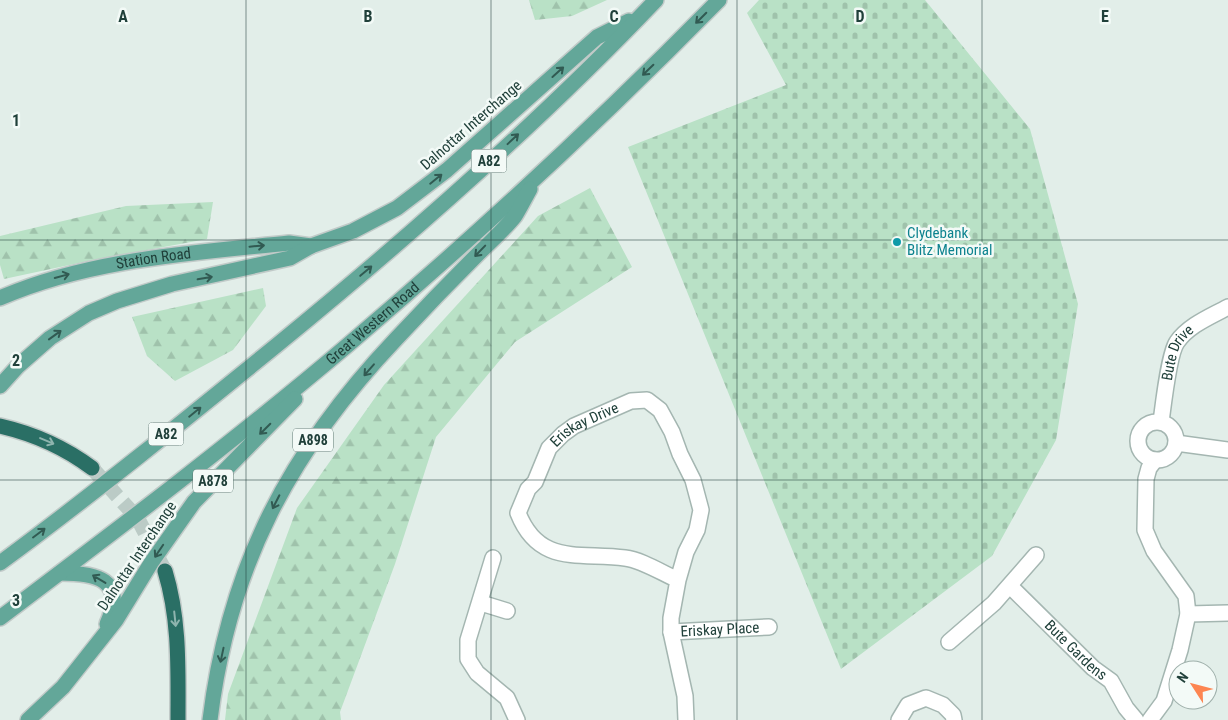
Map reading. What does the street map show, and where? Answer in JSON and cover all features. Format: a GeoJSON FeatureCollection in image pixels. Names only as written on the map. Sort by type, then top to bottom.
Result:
{"type":"FeatureCollection","features":[{"type":"Feature","properties":{"kind":"highway"},"geometry":{"type":"LineString","coordinates":[[0,426],[52,443],[92,468]]}},
{"type":"Feature","properties":{"kind":"highway"},"geometry":{"type":"LineString","coordinates":[[165,571],[173,602],[176,624],[178,720]]}},
{"type":"Feature","properties":{"kind":"main road","name":"A82"},"geometry":{"type":"LineString","coordinates":[[0,563],[197,410],[370,268],[538,116],[656,0]]}},
{"type":"Feature","properties":{"kind":"main road","name":"Great Western Road"},"geometry":{"type":"LineString","coordinates":[[0,618],[150,504],[348,344],[538,176],[719,0]]}},
{"type":"Feature","properties":{"kind":"main road","name":"Dalnottar Interchange"},"geometry":{"type":"LineString","coordinates":[[311,246],[353,232],[397,208],[447,170],[597,37],[644,13]]}},
{"type":"Feature","properties":{"kind":"main road","name":"A898"},"geometry":{"type":"LineString","coordinates":[[210,720],[223,648],[237,596],[261,531],[287,480],[346,396],[400,335],[514,216],[538,176]]}},
{"type":"Feature","properties":{"kind":"main road","name":"Station Road"},"geometry":{"type":"LineString","coordinates":[[0,298],[48,280],[117,263],[289,243],[311,246]]}},
{"type":"Feature","properties":{"kind":"main road"},"geometry":{"type":"LineString","coordinates":[[0,386],[18,366],[64,328],[117,300],[172,284],[290,258],[311,246]]}},
{"type":"Feature","properties":{"kind":"main road","name":"Dalnottar Interchange"},"geometry":{"type":"LineString","coordinates":[[102,636],[116,620],[151,563],[194,502],[348,344]]}},
{"type":"Feature","properties":{"kind":"main road","name":"A878"},"geometry":{"type":"LineString","coordinates":[[28,720],[63,687],[102,636],[112,612],[114,599],[112,589],[104,582],[86,573],[60,573]]}},
{"type":"Feature","properties":{"kind":"street","name":"Bute Drive"},"geometry":{"type":"LineString","coordinates":[[1161,422],[1164,393],[1176,343],[1192,327],[1228,307]]}},
{"type":"Feature","properties":{"kind":"street","name":"Eriskay Drive"},"geometry":{"type":"LineString","coordinates":[[678,580],[626,558],[585,557],[544,548],[526,531],[518,513],[528,489],[534,482],[550,448],[574,426],[630,401],[647,400],[660,410],[693,480],[701,510],[697,530],[686,552],[678,580],[671,618],[671,632],[685,696],[686,720]]}},
{"type":"Feature","properties":{"kind":"street"},"geometry":{"type":"LineString","coordinates":[[1161,422],[1171,428],[1176,443],[1175,449],[1167,457],[1155,460],[1144,455],[1138,444],[1138,438],[1140,432],[1149,424],[1161,422]]}},
{"type":"Feature","properties":{"kind":"street"},"geometry":{"type":"LineString","coordinates":[[1176,443],[1228,450]]}},
{"type":"Feature","properties":{"kind":"street"},"geometry":{"type":"LineString","coordinates":[[1150,720],[1164,700],[1180,650],[1188,614],[1186,596],[1154,551],[1145,530],[1146,479],[1149,468],[1155,460]]}},
{"type":"Feature","properties":{"kind":"street"},"geometry":{"type":"LineString","coordinates":[[949,642],[994,603],[1036,555]]}},
{"type":"Feature","properties":{"kind":"street"},"geometry":{"type":"LineString","coordinates":[[493,558],[481,603],[468,640],[468,659],[477,673],[507,698],[517,720]]}},
{"type":"Feature","properties":{"kind":"street","name":"Bute Gardens"},"geometry":{"type":"LineString","coordinates":[[1010,586],[1093,668],[1111,680],[1126,708],[1136,720]]}},
{"type":"Feature","properties":{"kind":"street"},"geometry":{"type":"LineString","coordinates":[[481,603],[506,611]]}},
{"type":"Feature","properties":{"kind":"street"},"geometry":{"type":"LineString","coordinates":[[1188,614],[1228,613]]}},
{"type":"Feature","properties":{"kind":"street","name":"Eriskay Place"},"geometry":{"type":"LineString","coordinates":[[671,632],[769,627]]}},
{"type":"Feature","properties":{"kind":"street"},"geometry":{"type":"LineString","coordinates":[[899,720],[908,704],[926,698],[943,705],[953,715],[954,720]]}},
{"type":"Feature","properties":{"kind":"green space"},"geometry":{"type":"Polygon","coordinates":[[[529,0],[607,0],[572,16],[535,20],[529,0]]]}},
{"type":"Feature","properties":{"kind":"green space"},"geometry":{"type":"Polygon","coordinates":[[[759,0],[925,0],[1030,129],[1078,304],[1056,440],[992,556],[841,669],[628,147],[786,85],[747,13],[759,0]]]}},
{"type":"Feature","properties":{"kind":"green space"},"geometry":{"type":"Polygon","coordinates":[[[590,188],[632,267],[515,342],[436,437],[395,564],[340,712],[341,720],[225,720],[228,694],[297,508],[384,385],[538,216],[590,188]]]}},
{"type":"Feature","properties":{"kind":"green space"},"geometry":{"type":"Polygon","coordinates":[[[213,202],[207,239],[4,279],[0,265],[0,236],[126,206],[213,202]]]}},
{"type":"Feature","properties":{"kind":"green space"},"geometry":{"type":"Polygon","coordinates":[[[263,288],[266,306],[233,350],[175,381],[147,356],[132,317],[263,288]]]}},
{"type":"Feature","properties":{"kind":"tunnel"},"geometry":{"type":"LineString","coordinates":[[92,468],[138,519],[165,571]]}},
{"type":"Feature","properties":{"kind":"place","name":"Clydebank Blitz Memorial"},"geometry":{"type":"Point","coordinates":[897,242]}}]}
